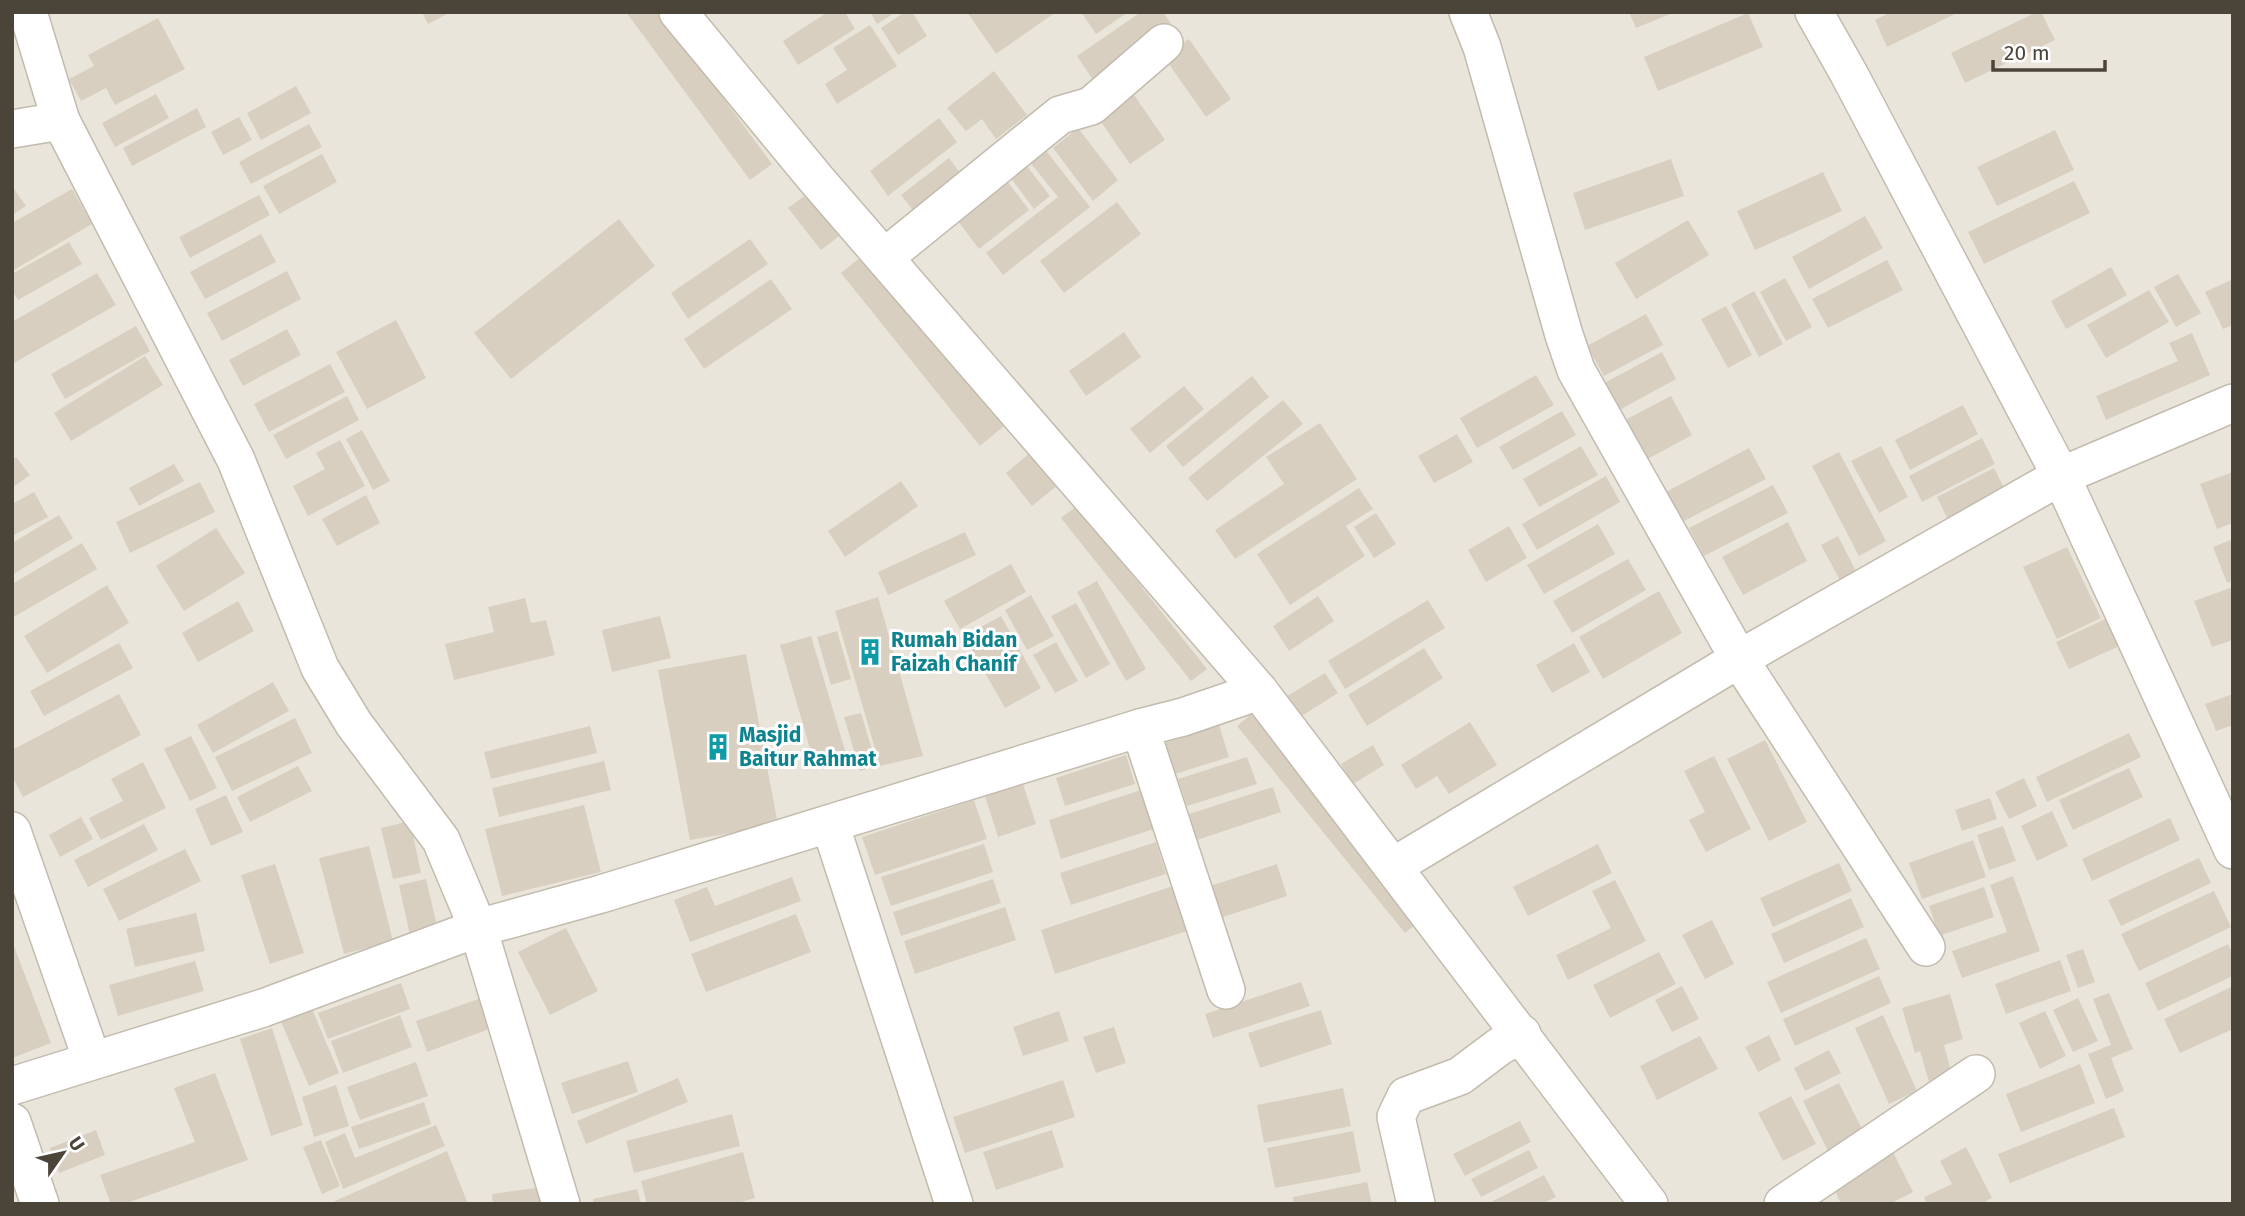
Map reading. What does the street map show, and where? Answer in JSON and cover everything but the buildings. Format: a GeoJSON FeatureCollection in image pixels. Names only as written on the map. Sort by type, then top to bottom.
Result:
{"type":"FeatureCollection","features":[{"type":"Feature","properties":{"kind":"street"},"geometry":{"type":"LineString","coordinates":[[28,12],[61,121],[236,460],[320,668],[354,724],[441,840],[478,928],[561,1204]]}},
{"type":"Feature","properties":{"kind":"street"},"geometry":{"type":"LineString","coordinates":[[678,12],[807,169],[885,257],[1247,695],[1394,866],[1511,1040],[1649,1204]]}},
{"type":"Feature","properties":{"kind":"street"},"geometry":{"type":"LineString","coordinates":[[1468,12],[1482,47],[1576,370],[1739,659],[1926,947]]}},
{"type":"Feature","properties":{"kind":"street"},"geometry":{"type":"LineString","coordinates":[[1814,12],[1856,86],[2061,476],[2233,850]]}},
{"type":"Feature","properties":{"kind":"street"},"geometry":{"type":"LineString","coordinates":[[885,257],[1060,115],[1091,106],[1164,43]]}},
{"type":"Feature","properties":{"kind":"street"},"geometry":{"type":"LineString","coordinates":[[12,130],[61,121]]}},
{"type":"Feature","properties":{"kind":"street"},"geometry":{"type":"LineString","coordinates":[[1394,866],[1739,659],[2061,476],[2233,403]]}},
{"type":"Feature","properties":{"kind":"street"},"geometry":{"type":"LineString","coordinates":[[12,1086],[263,1008],[478,928],[601,894],[1183,717],[1247,695]]}},
{"type":"Feature","properties":{"kind":"street"},"geometry":{"type":"LineString","coordinates":[[1140,728],[1226,990]]}},
{"type":"Feature","properties":{"kind":"street"},"geometry":{"type":"LineString","coordinates":[[830,824],[954,1204]]}},
{"type":"Feature","properties":{"kind":"street"},"geometry":{"type":"LineString","coordinates":[[12,831],[92,1060]]}},
{"type":"Feature","properties":{"kind":"street"},"geometry":{"type":"LineString","coordinates":[[1416,1204],[1396,1117],[1406,1096],[1460,1076],[1511,1040]]}},
{"type":"Feature","properties":{"kind":"street"},"geometry":{"type":"LineString","coordinates":[[1783,1204],[1976,1074]]}},
{"type":"Feature","properties":{"kind":"street"},"geometry":{"type":"LineString","coordinates":[[12,1122],[40,1204]]}},
{"type":"Feature","properties":{"kind":"shaded area"},"geometry":{"type":"Polygon","coordinates":[[[12,12],[2233,12],[2233,1204],[12,1204],[12,12]]]}},
{"type":"Feature","properties":{"kind":"place","name":"Rumah Bidan Faizah Chanif"},"geometry":{"type":"Point","coordinates":[870,652]}},
{"type":"Feature","properties":{"kind":"place","name":"Masjid Baitur Rahmat"},"geometry":{"type":"Point","coordinates":[718,747]}}]}
